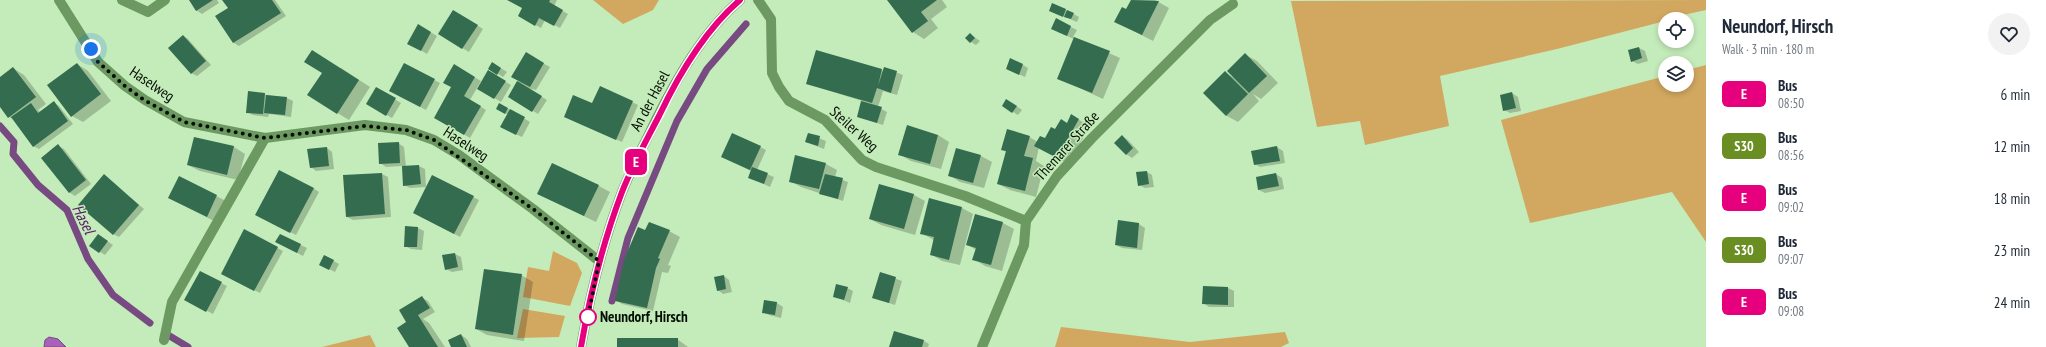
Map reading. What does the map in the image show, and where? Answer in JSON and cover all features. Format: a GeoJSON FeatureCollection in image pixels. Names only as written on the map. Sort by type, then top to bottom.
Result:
{"type":"FeatureCollection","features":[{"type":"Feature","properties":{"kind":"street","name":"Haselweg"},"geometry":{"type":"LineString","coordinates":[[59,0],[98,62],[125,86],[144,100],[184,122],[265,138],[365,126],[406,130],[434,140],[459,156],[533,209],[599,261]]}},
{"type":"Feature","properties":{"kind":"street"},"geometry":{"type":"LineString","coordinates":[[122,0],[148,12],[165,0]]}},
{"type":"Feature","properties":{"kind":"street","name":"An der Hasel"},"geometry":{"type":"LineString","coordinates":[[581,347],[599,261],[622,192],[677,80],[714,27],[740,0]]}},
{"type":"Feature","properties":{"kind":"street","name":"Steiler Weg"},"geometry":{"type":"LineString","coordinates":[[758,0],[771,19],[772,73],[789,101],[825,120],[862,160],[876,167],[965,196],[1026,221]]}},
{"type":"Feature","properties":{"kind":"street","name":"Themarer Straße"},"geometry":{"type":"LineString","coordinates":[[982,347],[1024,246],[1026,221],[1056,176],[1210,20],[1233,4]]}},
{"type":"Feature","properties":{"kind":"street"},"geometry":{"type":"LineString","coordinates":[[164,340],[172,302],[265,138]]}},
{"type":"Feature","properties":{"kind":"shaded area"},"geometry":{"type":"Polygon","coordinates":[[[593,0],[659,0],[653,10],[623,24],[593,0]]]}},
{"type":"Feature","properties":{"kind":"shaded area"},"geometry":{"type":"Polygon","coordinates":[[[1706,0],[1706,10],[1694,13],[1658,12],[1658,23],[1557,49],[1440,76],[1449,126],[1365,145],[1360,121],[1317,127],[1291,1],[1706,0]]]}},
{"type":"Feature","properties":{"kind":"shaded area"},"geometry":{"type":"Polygon","coordinates":[[[1706,65],[1706,242],[1672,192],[1530,223],[1501,120],[1658,78],[1658,92],[1694,92],[1694,68],[1706,65]]]}},
{"type":"Feature","properties":{"kind":"shaded area"},"geometry":{"type":"Polygon","coordinates":[[[553,251],[577,263],[582,273],[570,306],[523,297],[528,267],[549,271],[553,251]]]}},
{"type":"Feature","properties":{"kind":"shaded area"},"geometry":{"type":"Polygon","coordinates":[[[523,309],[565,316],[559,337],[517,338],[523,309]]]}},
{"type":"Feature","properties":{"kind":"shaded area"},"geometry":{"type":"Polygon","coordinates":[[[1061,327],[1190,342],[1285,332],[1289,343],[1281,347],[1055,347],[1061,327]]]}},
{"type":"Feature","properties":{"kind":"shaded area"},"geometry":{"type":"Polygon","coordinates":[[[370,335],[376,347],[322,347],[370,335]]]}},
{"type":"Feature","properties":{"kind":"shaded area"},"geometry":{"type":"Polygon","coordinates":[[[49,337],[58,339],[66,347],[44,347],[45,340],[49,337]]]}},
{"type":"Feature","properties":{"kind":"building"},"geometry":{"type":"Polygon","coordinates":[[[189,0],[213,0],[196,11],[189,0]]]}},
{"type":"Feature","properties":{"kind":"building"},"geometry":{"type":"Polygon","coordinates":[[[222,0],[272,0],[281,13],[233,43],[215,16],[228,8],[222,0]]]}},
{"type":"Feature","properties":{"kind":"building"},"geometry":{"type":"Polygon","coordinates":[[[507,0],[550,0],[549,2],[563,10],[554,26],[539,18],[535,26],[518,16],[522,8],[507,0]]]}},
{"type":"Feature","properties":{"kind":"building"},"geometry":{"type":"Polygon","coordinates":[[[887,0],[937,0],[921,12],[928,21],[912,33],[887,0]]]}},
{"type":"Feature","properties":{"kind":"building"},"geometry":{"type":"Polygon","coordinates":[[[1131,0],[1159,1],[1142,35],[1114,22],[1122,7],[1126,9],[1131,0]]]}},
{"type":"Feature","properties":{"kind":"building"},"geometry":{"type":"Polygon","coordinates":[[[1052,3],[1066,9],[1063,17],[1049,11],[1052,3]]]}},
{"type":"Feature","properties":{"kind":"building"},"geometry":{"type":"Polygon","coordinates":[[[453,10],[478,25],[462,49],[438,34],[453,10]]]}},
{"type":"Feature","properties":{"kind":"building"},"geometry":{"type":"Polygon","coordinates":[[[1067,10],[1074,13],[1071,19],[1064,17],[1067,10]]]}},
{"type":"Feature","properties":{"kind":"building"},"geometry":{"type":"Polygon","coordinates":[[[1056,18],[1071,26],[1067,36],[1051,29],[1056,18]]]}},
{"type":"Feature","properties":{"kind":"building"},"geometry":{"type":"Polygon","coordinates":[[[418,24],[431,32],[421,51],[407,44],[418,24]]]}},
{"type":"Feature","properties":{"kind":"building"},"geometry":{"type":"Polygon","coordinates":[[[970,33],[975,38],[970,43],[965,38],[970,33]]]}},
{"type":"Feature","properties":{"kind":"building"},"geometry":{"type":"Polygon","coordinates":[[[183,35],[206,61],[191,74],[168,48],[183,35]]]}},
{"type":"Feature","properties":{"kind":"building"},"geometry":{"type":"Polygon","coordinates":[[[1074,37],[1110,51],[1092,93],[1057,79],[1074,37]]]}},
{"type":"Feature","properties":{"kind":"building"},"geometry":{"type":"Polygon","coordinates":[[[1639,47],[1642,58],[1631,62],[1628,50],[1639,47]]]}},
{"type":"Feature","properties":{"kind":"building"},"geometry":{"type":"Polygon","coordinates":[[[312,50],[359,80],[337,114],[307,95],[322,73],[304,62],[312,50]]]}},
{"type":"Feature","properties":{"kind":"building"},"geometry":{"type":"Polygon","coordinates":[[[816,50],[882,69],[878,86],[884,67],[897,71],[891,93],[877,88],[872,103],[806,84],[816,50]]]}},
{"type":"Feature","properties":{"kind":"building"},"geometry":{"type":"Polygon","coordinates":[[[526,52],[544,63],[530,87],[511,77],[526,52]]]}},
{"type":"Feature","properties":{"kind":"building"},"geometry":{"type":"Polygon","coordinates":[[[1245,53],[1267,76],[1249,93],[1227,71],[1245,53]]]}},
{"type":"Feature","properties":{"kind":"building"},"geometry":{"type":"Polygon","coordinates":[[[1010,58],[1023,64],[1019,75],[1006,69],[1010,58]]]}},
{"type":"Feature","properties":{"kind":"building"},"geometry":{"type":"Polygon","coordinates":[[[492,62],[501,68],[497,75],[488,69],[492,62]]]}},
{"type":"Feature","properties":{"kind":"building"},"geometry":{"type":"Polygon","coordinates":[[[77,63],[101,94],[71,117],[47,85],[77,63]]]}},
{"type":"Feature","properties":{"kind":"building"},"geometry":{"type":"Polygon","coordinates":[[[404,63],[435,79],[420,107],[389,91],[404,63]]]}},
{"type":"Feature","properties":{"kind":"building"},"geometry":{"type":"Polygon","coordinates":[[[454,64],[475,77],[464,96],[481,106],[464,135],[434,118],[451,87],[443,83],[454,64]]]}},
{"type":"Feature","properties":{"kind":"building"},"geometry":{"type":"Polygon","coordinates":[[[13,67],[36,97],[8,118],[0,107],[0,77],[13,67]]]}},
{"type":"Feature","properties":{"kind":"building"},"geometry":{"type":"Polygon","coordinates":[[[488,70],[506,81],[494,99],[477,89],[488,70]]]}},
{"type":"Feature","properties":{"kind":"building"},"geometry":{"type":"Polygon","coordinates":[[[1225,71],[1248,94],[1226,116],[1203,93],[1225,71]]]}},
{"type":"Feature","properties":{"kind":"building"},"geometry":{"type":"Polygon","coordinates":[[[517,81],[542,96],[532,112],[508,97],[517,81]]]}},
{"type":"Feature","properties":{"kind":"building"},"geometry":{"type":"Polygon","coordinates":[[[600,86],[633,101],[616,140],[564,117],[573,95],[592,103],[600,86]]]}},
{"type":"Feature","properties":{"kind":"building"},"geometry":{"type":"Polygon","coordinates":[[[376,87],[396,98],[386,116],[366,104],[376,87]]]}},
{"type":"Feature","properties":{"kind":"building"},"geometry":{"type":"Polygon","coordinates":[[[248,91],[265,93],[263,114],[246,113],[248,91]]]}},
{"type":"Feature","properties":{"kind":"building"},"geometry":{"type":"Polygon","coordinates":[[[1512,92],[1516,108],[1503,111],[1500,95],[1512,92]]]}},
{"type":"Feature","properties":{"kind":"building"},"geometry":{"type":"Polygon","coordinates":[[[266,95],[287,97],[285,115],[264,113],[266,95]]]}},
{"type":"Feature","properties":{"kind":"building"},"geometry":{"type":"Polygon","coordinates":[[[1006,99],[1017,106],[1012,113],[1002,106],[1006,99]]]}},
{"type":"Feature","properties":{"kind":"building"},"geometry":{"type":"Polygon","coordinates":[[[54,101],[68,121],[33,147],[11,117],[31,103],[38,113],[54,101]]]}},
{"type":"Feature","properties":{"kind":"building"},"geometry":{"type":"Polygon","coordinates":[[[861,101],[882,107],[877,123],[857,117],[861,101]]]}},
{"type":"Feature","properties":{"kind":"building"},"geometry":{"type":"Polygon","coordinates":[[[499,103],[508,108],[505,114],[496,109],[499,103]]]}},
{"type":"Feature","properties":{"kind":"building"},"geometry":{"type":"Polygon","coordinates":[[[510,109],[525,117],[516,135],[500,127],[510,109]]]}},
{"type":"Feature","properties":{"kind":"building"},"geometry":{"type":"Polygon","coordinates":[[[1071,114],[1079,119],[1057,158],[1034,146],[1040,136],[1045,138],[1051,127],[1055,129],[1061,119],[1067,123],[1071,114]]]}},
{"type":"Feature","properties":{"kind":"building"},"geometry":{"type":"Polygon","coordinates":[[[907,125],[938,135],[930,164],[898,155],[907,125]]]}},
{"type":"Feature","properties":{"kind":"building"},"geometry":{"type":"Polygon","coordinates":[[[1007,129],[1030,136],[1024,156],[1033,158],[1025,191],[997,184],[1006,151],[1001,150],[1007,129]]]}},
{"type":"Feature","properties":{"kind":"building"},"geometry":{"type":"Polygon","coordinates":[[[732,133],[761,146],[750,170],[721,157],[732,133]]]}},
{"type":"Feature","properties":{"kind":"building"},"geometry":{"type":"Polygon","coordinates":[[[808,133],[820,136],[818,146],[805,142],[808,133]]]}},
{"type":"Feature","properties":{"kind":"building"},"geometry":{"type":"Polygon","coordinates":[[[1122,135],[1133,148],[1126,155],[1114,143],[1122,135]]]}},
{"type":"Feature","properties":{"kind":"building"},"geometry":{"type":"Polygon","coordinates":[[[194,137],[234,146],[227,175],[187,165],[194,137]]]}},
{"type":"Feature","properties":{"kind":"building"},"geometry":{"type":"Polygon","coordinates":[[[399,142],[400,163],[379,164],[378,143],[399,142]]]}},
{"type":"Feature","properties":{"kind":"building"},"geometry":{"type":"Polygon","coordinates":[[[58,144],[86,180],[69,193],[41,158],[58,144]]]}},
{"type":"Feature","properties":{"kind":"building"},"geometry":{"type":"Polygon","coordinates":[[[1277,146],[1280,161],[1254,165],[1251,151],[1277,146]]]}},
{"type":"Feature","properties":{"kind":"building"},"geometry":{"type":"Polygon","coordinates":[[[327,147],[329,166],[310,168],[307,149],[327,147]]]}},
{"type":"Feature","properties":{"kind":"building"},"geometry":{"type":"Polygon","coordinates":[[[956,148],[981,155],[973,183],[948,176],[956,148]]]}},
{"type":"Feature","properties":{"kind":"building"},"geometry":{"type":"Polygon","coordinates":[[[795,155],[826,163],[819,189],[789,182],[795,155]]]}},
{"type":"Feature","properties":{"kind":"building"},"geometry":{"type":"Polygon","coordinates":[[[552,163],[599,185],[584,216],[537,194],[552,163]]]}},
{"type":"Feature","properties":{"kind":"building"},"geometry":{"type":"Polygon","coordinates":[[[419,165],[421,184],[403,186],[402,166],[419,165]]]}},
{"type":"Feature","properties":{"kind":"building"},"geometry":{"type":"Polygon","coordinates":[[[752,167],[768,173],[764,184],[748,178],[752,167]]]}},
{"type":"Feature","properties":{"kind":"building"},"geometry":{"type":"Polygon","coordinates":[[[279,170],[314,188],[290,233],[255,215],[279,170]]]}},
{"type":"Feature","properties":{"kind":"building"},"geometry":{"type":"Polygon","coordinates":[[[1147,171],[1149,184],[1138,186],[1136,172],[1147,171]]]}},
{"type":"Feature","properties":{"kind":"building"},"geometry":{"type":"Polygon","coordinates":[[[382,173],[385,214],[346,217],[343,175],[382,173]]]}},
{"type":"Feature","properties":{"kind":"building"},"geometry":{"type":"Polygon","coordinates":[[[1276,173],[1279,186],[1258,190],[1256,177],[1276,173]]]}},
{"type":"Feature","properties":{"kind":"building"},"geometry":{"type":"Polygon","coordinates":[[[104,174],[139,205],[113,235],[78,205],[104,174]]]}},
{"type":"Feature","properties":{"kind":"building"},"geometry":{"type":"Polygon","coordinates":[[[825,174],[843,178],[838,199],[819,194],[825,174]]]}},
{"type":"Feature","properties":{"kind":"building"},"geometry":{"type":"Polygon","coordinates":[[[432,175],[474,196],[454,234],[413,213],[432,175]]]}},
{"type":"Feature","properties":{"kind":"building"},"geometry":{"type":"Polygon","coordinates":[[[179,176],[217,195],[207,217],[168,198],[179,176]]]}},
{"type":"Feature","properties":{"kind":"building"},"geometry":{"type":"Polygon","coordinates":[[[879,184],[914,194],[904,229],[869,219],[879,184]]]}},
{"type":"Feature","properties":{"kind":"building"},"geometry":{"type":"Polygon","coordinates":[[[929,198],[962,207],[949,260],[930,255],[934,237],[920,234],[929,198]]]}},
{"type":"Feature","properties":{"kind":"building"},"geometry":{"type":"Polygon","coordinates":[[[975,214],[1003,222],[991,265],[972,260],[976,248],[966,245],[975,214]]]}},
{"type":"Feature","properties":{"kind":"building"},"geometry":{"type":"Polygon","coordinates":[[[1118,220],[1139,223],[1137,248],[1115,245],[1118,220]]]}},
{"type":"Feature","properties":{"kind":"building"},"geometry":{"type":"Polygon","coordinates":[[[649,222],[670,230],[658,258],[660,259],[656,268],[647,308],[615,301],[624,260],[638,227],[645,230],[649,222]]]}},
{"type":"Feature","properties":{"kind":"building"},"geometry":{"type":"Polygon","coordinates":[[[405,226],[418,227],[417,247],[404,247],[405,226]]]}},
{"type":"Feature","properties":{"kind":"building"},"geometry":{"type":"Polygon","coordinates":[[[244,229],[278,247],[254,291],[221,274],[244,229]]]}},
{"type":"Feature","properties":{"kind":"building"},"geometry":{"type":"Polygon","coordinates":[[[98,234],[108,241],[99,253],[89,246],[98,234]]]}},
{"type":"Feature","properties":{"kind":"building"},"geometry":{"type":"Polygon","coordinates":[[[280,234],[301,244],[297,253],[275,242],[280,234]]]}},
{"type":"Feature","properties":{"kind":"building"},"geometry":{"type":"Polygon","coordinates":[[[455,253],[458,267],[445,270],[442,255],[455,253]]]}},
{"type":"Feature","properties":{"kind":"building"},"geometry":{"type":"Polygon","coordinates":[[[324,255],[334,260],[329,270],[319,265],[324,255]]]}},
{"type":"Feature","properties":{"kind":"building"},"geometry":{"type":"Polygon","coordinates":[[[484,269],[522,274],[513,335],[475,329],[484,269]]]}},
{"type":"Feature","properties":{"kind":"building"},"geometry":{"type":"Polygon","coordinates":[[[200,271],[222,282],[206,312],[184,300],[200,271]]]}},
{"type":"Feature","properties":{"kind":"building"},"geometry":{"type":"Polygon","coordinates":[[[880,272],[896,277],[889,303],[872,298],[880,272]]]}},
{"type":"Feature","properties":{"kind":"building"},"geometry":{"type":"Polygon","coordinates":[[[724,275],[726,289],[717,291],[714,277],[724,275]]]}},
{"type":"Feature","properties":{"kind":"building"},"geometry":{"type":"Polygon","coordinates":[[[836,284],[848,287],[844,300],[833,297],[836,284]]]}},
{"type":"Feature","properties":{"kind":"building"},"geometry":{"type":"Polygon","coordinates":[[[1203,286],[1228,287],[1228,305],[1202,304],[1203,286]]]}},
{"type":"Feature","properties":{"kind":"building"},"geometry":{"type":"Polygon","coordinates":[[[422,296],[430,308],[418,315],[438,347],[409,347],[397,328],[406,322],[399,310],[422,296]]]}},
{"type":"Feature","properties":{"kind":"building"},"geometry":{"type":"Polygon","coordinates":[[[764,300],[777,302],[775,315],[762,313],[764,300]]]}},
{"type":"Feature","properties":{"kind":"building"},"geometry":{"type":"Polygon","coordinates":[[[894,331],[924,340],[922,347],[889,347],[894,331]]]}},
{"type":"Feature","properties":{"kind":"building"},"geometry":{"type":"Polygon","coordinates":[[[461,334],[467,347],[451,347],[448,340],[461,334]]]}},
{"type":"Feature","properties":{"kind":"building"},"geometry":{"type":"Polygon","coordinates":[[[617,338],[678,338],[678,347],[617,347],[617,338]]]}},
{"type":"Feature","properties":{"kind":"waterway"},"geometry":{"type":"LineString","coordinates":[[612,301],[628,238],[677,121],[707,69],[746,24]]}},
{"type":"Feature","properties":{"kind":"waterway","name":"Hasel"},"geometry":{"type":"LineString","coordinates":[[0,126],[14,142],[13,154],[38,185],[67,210],[88,259],[113,295],[150,323]]}},
{"type":"Feature","properties":{"kind":"waterway","name":"Hasel"},"geometry":{"type":"LineString","coordinates":[[168,335],[188,347]]}},
{"type":"Feature","properties":{"kind":"bus line","name":"E"},"geometry":{"type":"LineString","coordinates":[[581,347],[599,261],[622,192],[677,80],[714,27],[740,0]]}},
{"type":"Feature","properties":{"kind":"place","name":"Neundorf, Hirsch"},"geometry":{"type":"Point","coordinates":[588,317]}},
{"type":"Feature","properties":{"kind":"route"},"geometry":{"type":"LineString","coordinates":[[91,49],[98,62],[125,86],[144,100],[184,122],[265,138],[365,126],[406,130],[434,140],[533,209],[599,261],[588,317]]}}]}
